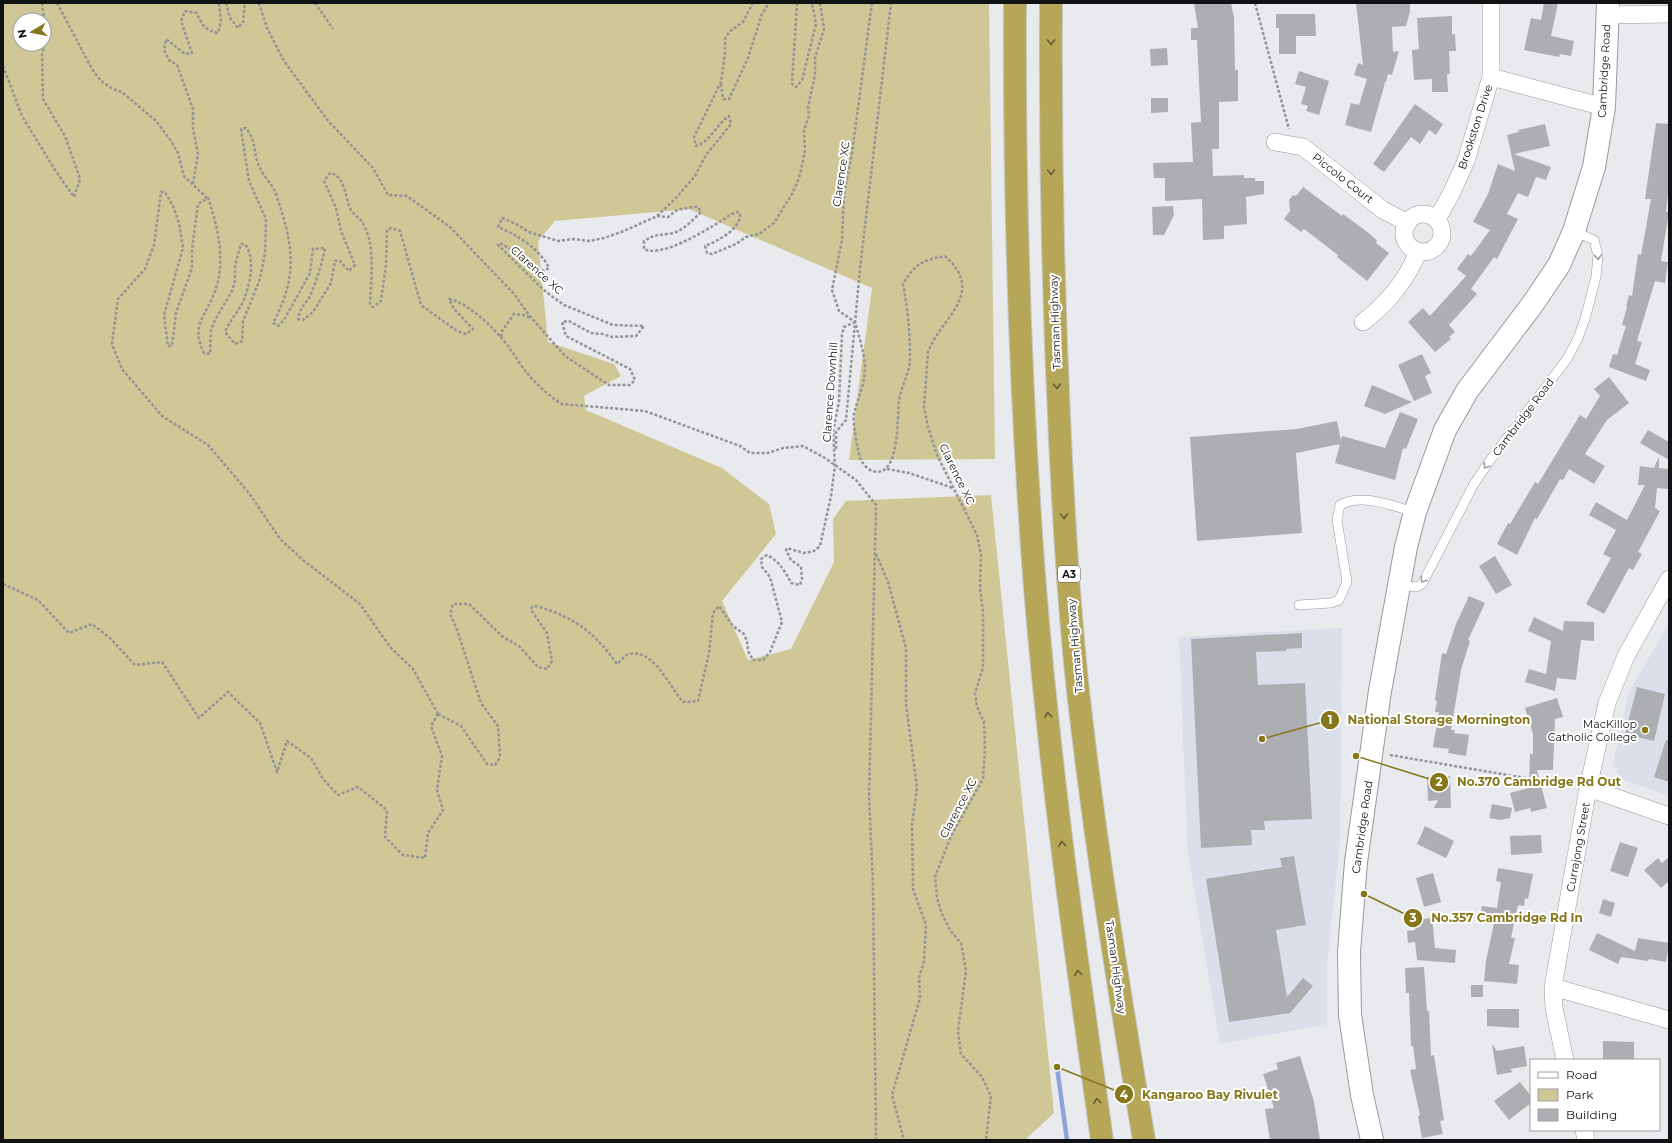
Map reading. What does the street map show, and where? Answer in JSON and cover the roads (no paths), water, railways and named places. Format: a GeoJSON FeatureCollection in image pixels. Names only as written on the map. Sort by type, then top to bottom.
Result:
{"type":"FeatureCollection","features":[{"type":"Feature","properties":{"kind":"highway"},"geometry":{"type":"LineString","coordinates":[[1015,3],[1016,229],[1035,588],[1055,790],[1070,915],[1102,1140]]}},
{"type":"Feature","properties":{"kind":"highway","name":"Tasman Highway"},"geometry":{"type":"LineString","coordinates":[[1051,3],[1050,146],[1054,320],[1066,540],[1078,689],[1097,843],[1121,1003],[1144,1140]]}},
{"type":"Feature","properties":{"kind":"main road","name":"Cambridge Road"},"geometry":{"type":"LineString","coordinates":[[1372,1140],[1350,1015],[1349,952],[1356,862],[1380,691],[1399,585],[1415,512],[1445,430],[1467,391],[1532,305],[1559,265],[1574,231],[1594,167],[1604,108],[1608,9]]}},
{"type":"Feature","properties":{"kind":"street","name":"Brookston Drive"},"geometry":{"type":"LineString","coordinates":[[1437,219],[1451,194],[1466,161],[1491,77],[1491,3]]}},
{"type":"Feature","properties":{"kind":"street"},"geometry":{"type":"LineString","coordinates":[[1608,9],[1669,14]]}},
{"type":"Feature","properties":{"kind":"street","name":"Brookston Drive"},"geometry":{"type":"LineString","coordinates":[[1491,77],[1604,108]]}},
{"type":"Feature","properties":{"kind":"street","name":"Piccolo Court"},"geometry":{"type":"LineString","coordinates":[[1275,142],[1303,146],[1383,210],[1408,223]]}},
{"type":"Feature","properties":{"kind":"street"},"geometry":{"type":"LineString","coordinates":[[1421,214],[1432,216],[1437,219],[1442,230],[1440,242],[1430,250],[1418,251],[1413,249],[1406,240],[1405,234],[1408,223],[1411,219],[1421,214]]}},
{"type":"Feature","properties":{"kind":"street"},"geometry":{"type":"LineString","coordinates":[[1363,322],[1380,309],[1412,268],[1418,251]]}},
{"type":"Feature","properties":{"kind":"street","name":"Currajong Street"},"geometry":{"type":"LineString","coordinates":[[1564,1059],[1554,1008],[1553,986],[1600,729],[1616,679],[1669,579]]}},
{"type":"Feature","properties":{"kind":"street"},"geometry":{"type":"LineString","coordinates":[[1588,788],[1669,816]]}},
{"type":"Feature","properties":{"kind":"street"},"geometry":{"type":"LineString","coordinates":[[1553,986],[1669,1020]]}},
{"type":"Feature","properties":{"kind":"lane","name":"Cambridge Road"},"geometry":{"type":"LineString","coordinates":[[1399,585],[1412,587],[1422,584],[1474,484],[1491,459],[1567,359],[1578,338],[1592,297],[1596,278],[1598,255],[1594,240],[1574,231]]}},
{"type":"Feature","properties":{"kind":"lane"},"geometry":{"type":"LineString","coordinates":[[1299,605],[1331,603],[1339,600],[1347,582],[1337,520],[1340,505],[1350,500],[1366,500],[1415,512]]}},
{"type":"Feature","properties":{"kind":"waterway"},"geometry":{"type":"LineString","coordinates":[[1057,1067],[1067,1140]]}},
{"type":"Feature","properties":{"kind":"place","name":"MacKillop Catholic College"},"geometry":{"type":"Point","coordinates":[1645,730]}},
{"type":"Feature","properties":{"kind":"place","name":"National Storage Mornington"},"geometry":{"type":"Point","coordinates":[1262,739]}},
{"type":"Feature","properties":{"kind":"place","name":"No.370 Cambridge Rd Out"},"geometry":{"type":"Point","coordinates":[1356,756]}},
{"type":"Feature","properties":{"kind":"place","name":"No.357 Cambridge Rd In"},"geometry":{"type":"Point","coordinates":[1364,894]}},
{"type":"Feature","properties":{"kind":"place","name":"Kangaroo Bay Rivulet"},"geometry":{"type":"Point","coordinates":[1057,1067]}}]}
